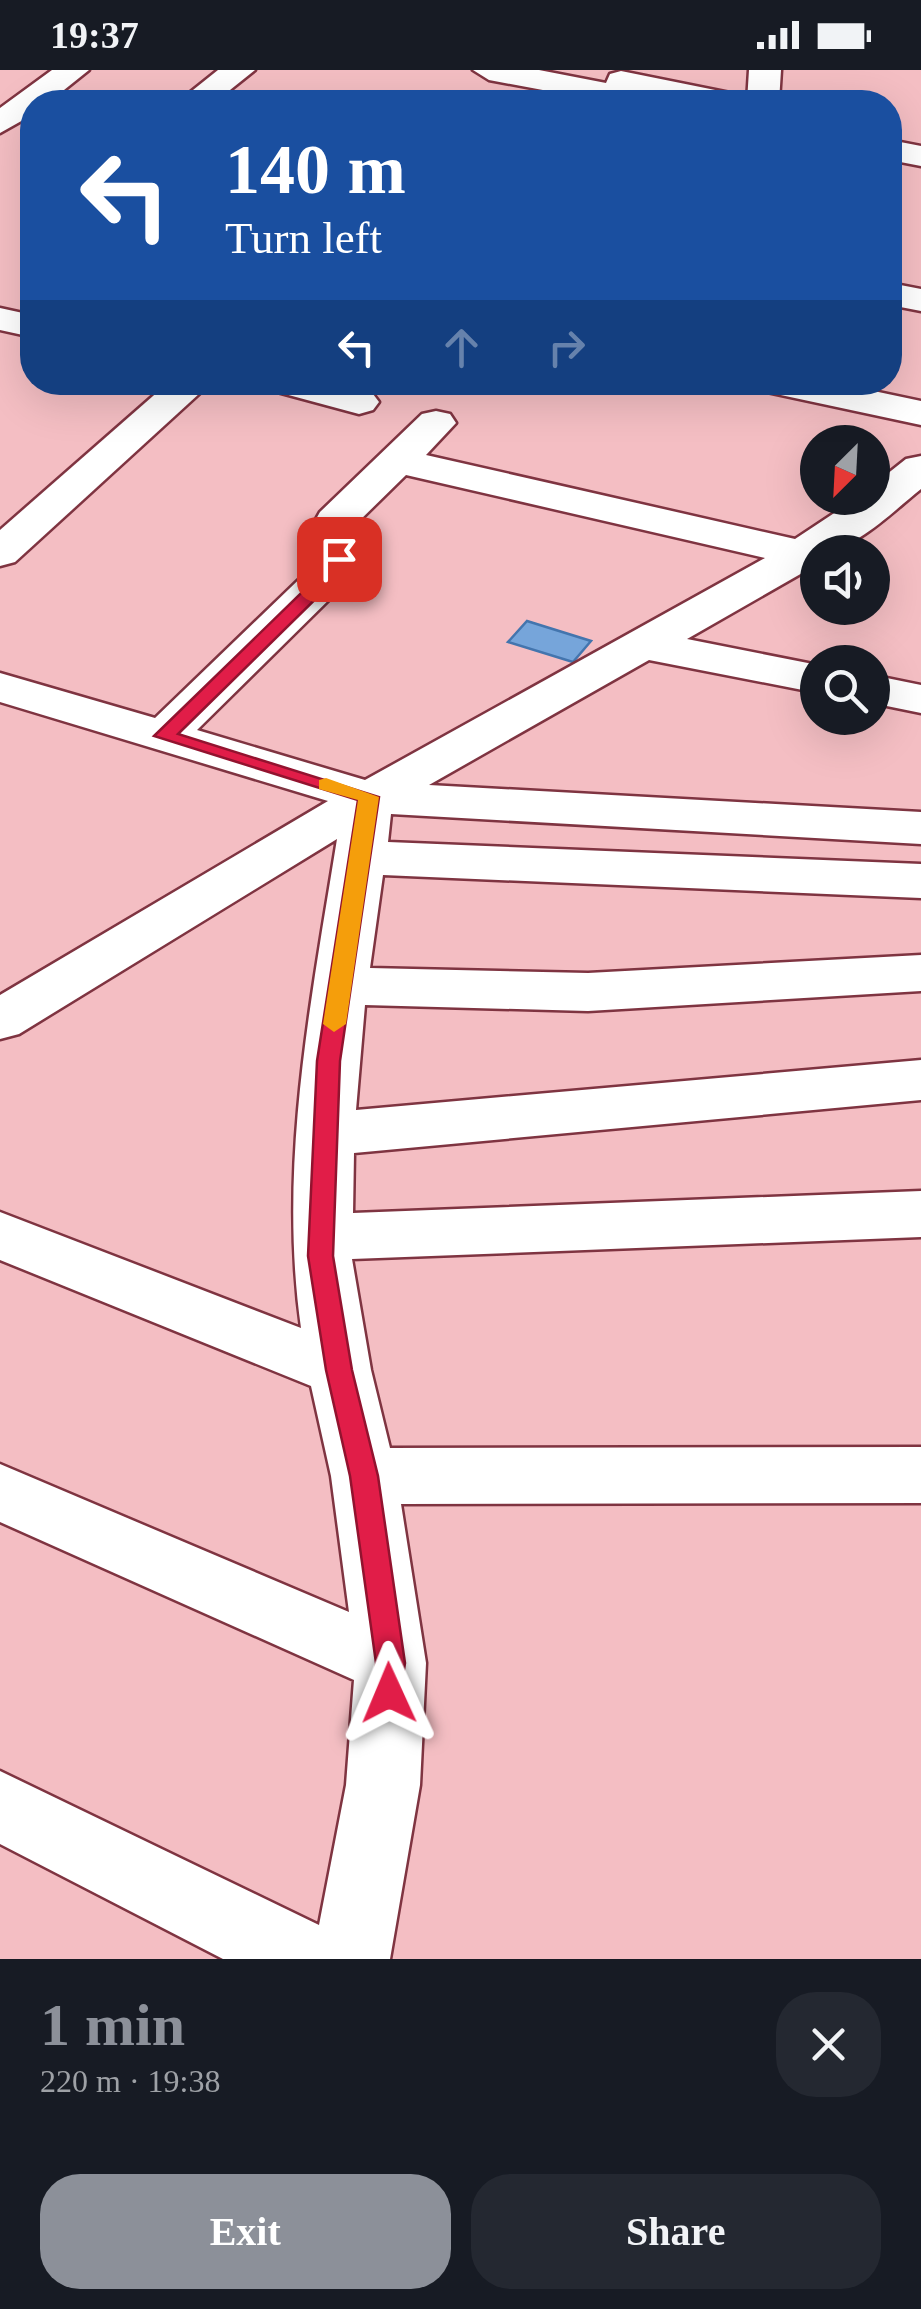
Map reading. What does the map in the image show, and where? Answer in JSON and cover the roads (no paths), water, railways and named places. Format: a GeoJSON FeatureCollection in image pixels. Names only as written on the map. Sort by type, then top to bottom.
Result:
{"type":"FeatureCollection","features":[{"type":"Feature","properties":{"kind":"street"},"geometry":{"type":"LineString","coordinates":[[46,90],[73,70]]}},
{"type":"Feature","properties":{"kind":"street"},"geometry":{"type":"LineString","coordinates":[[211,90],[239,70]]}},
{"type":"Feature","properties":{"kind":"street"},"geometry":{"type":"LineString","coordinates":[[489,70],[568,90]]}},
{"type":"Feature","properties":{"kind":"street"},"geometry":{"type":"LineString","coordinates":[[564,70],[666,90]]}},
{"type":"Feature","properties":{"kind":"street"},"geometry":{"type":"LineString","coordinates":[[0,553],[178,395]]}},
{"type":"Feature","properties":{"kind":"street"},"geometry":{"type":"LineString","coordinates":[[333,395],[359,402]]}},
{"type":"Feature","properties":{"kind":"street"},"geometry":{"type":"LineString","coordinates":[[836,395],[921,412]]}},
{"type":"Feature","properties":{"kind":"street"},"geometry":{"type":"LineString","coordinates":[[164,736],[336,568],[339,559],[329,535],[335,521],[436,423]]}},
{"type":"Feature","properties":{"kind":"street"},"geometry":{"type":"LineString","coordinates":[[396,462],[800,553]]}},
{"type":"Feature","properties":{"kind":"street"},"geometry":{"type":"LineString","coordinates":[[831,535],[888,497],[921,468]]}},
{"type":"Feature","properties":{"kind":"street"},"geometry":{"type":"LineString","coordinates":[[0,1020],[369,797],[800,556]]}},
{"type":"Feature","properties":{"kind":"street"},"geometry":{"type":"LineString","coordinates":[[640,644],[800,675]]}},
{"type":"Feature","properties":{"kind":"street"},"geometry":{"type":"LineString","coordinates":[[0,688],[369,797],[921,828]]}},
{"type":"Feature","properties":{"kind":"street"},"geometry":{"type":"LineString","coordinates":[[890,693],[921,699]]}},
{"type":"Feature","properties":{"kind":"street"},"geometry":{"type":"LineString","coordinates":[[351,1959],[383,1784],[391,1663],[364,1476],[339,1370],[322,1237],[329,1061],[369,797]]}},
{"type":"Feature","properties":{"kind":"street"},"geometry":{"type":"LineString","coordinates":[[360,857],[921,881]]}},
{"type":"Feature","properties":{"kind":"street"},"geometry":{"type":"LineString","coordinates":[[340,986],[588,992],[921,974]]}},
{"type":"Feature","properties":{"kind":"street"},"geometry":{"type":"LineString","coordinates":[[326,1134],[921,1080]]}},
{"type":"Feature","properties":{"kind":"street"},"geometry":{"type":"LineString","coordinates":[[322,1237],[921,1214]]}},
{"type":"Feature","properties":{"kind":"street"},"geometry":{"type":"LineString","coordinates":[[0,1235],[339,1370]]}},
{"type":"Feature","properties":{"kind":"street"},"geometry":{"type":"LineString","coordinates":[[364,1476],[921,1475]]}},
{"type":"Feature","properties":{"kind":"street"},"geometry":{"type":"LineString","coordinates":[[0,1492],[391,1663]]}},
{"type":"Feature","properties":{"kind":"street"},"geometry":{"type":"LineString","coordinates":[[0,1806],[304,1959]]}}]}
